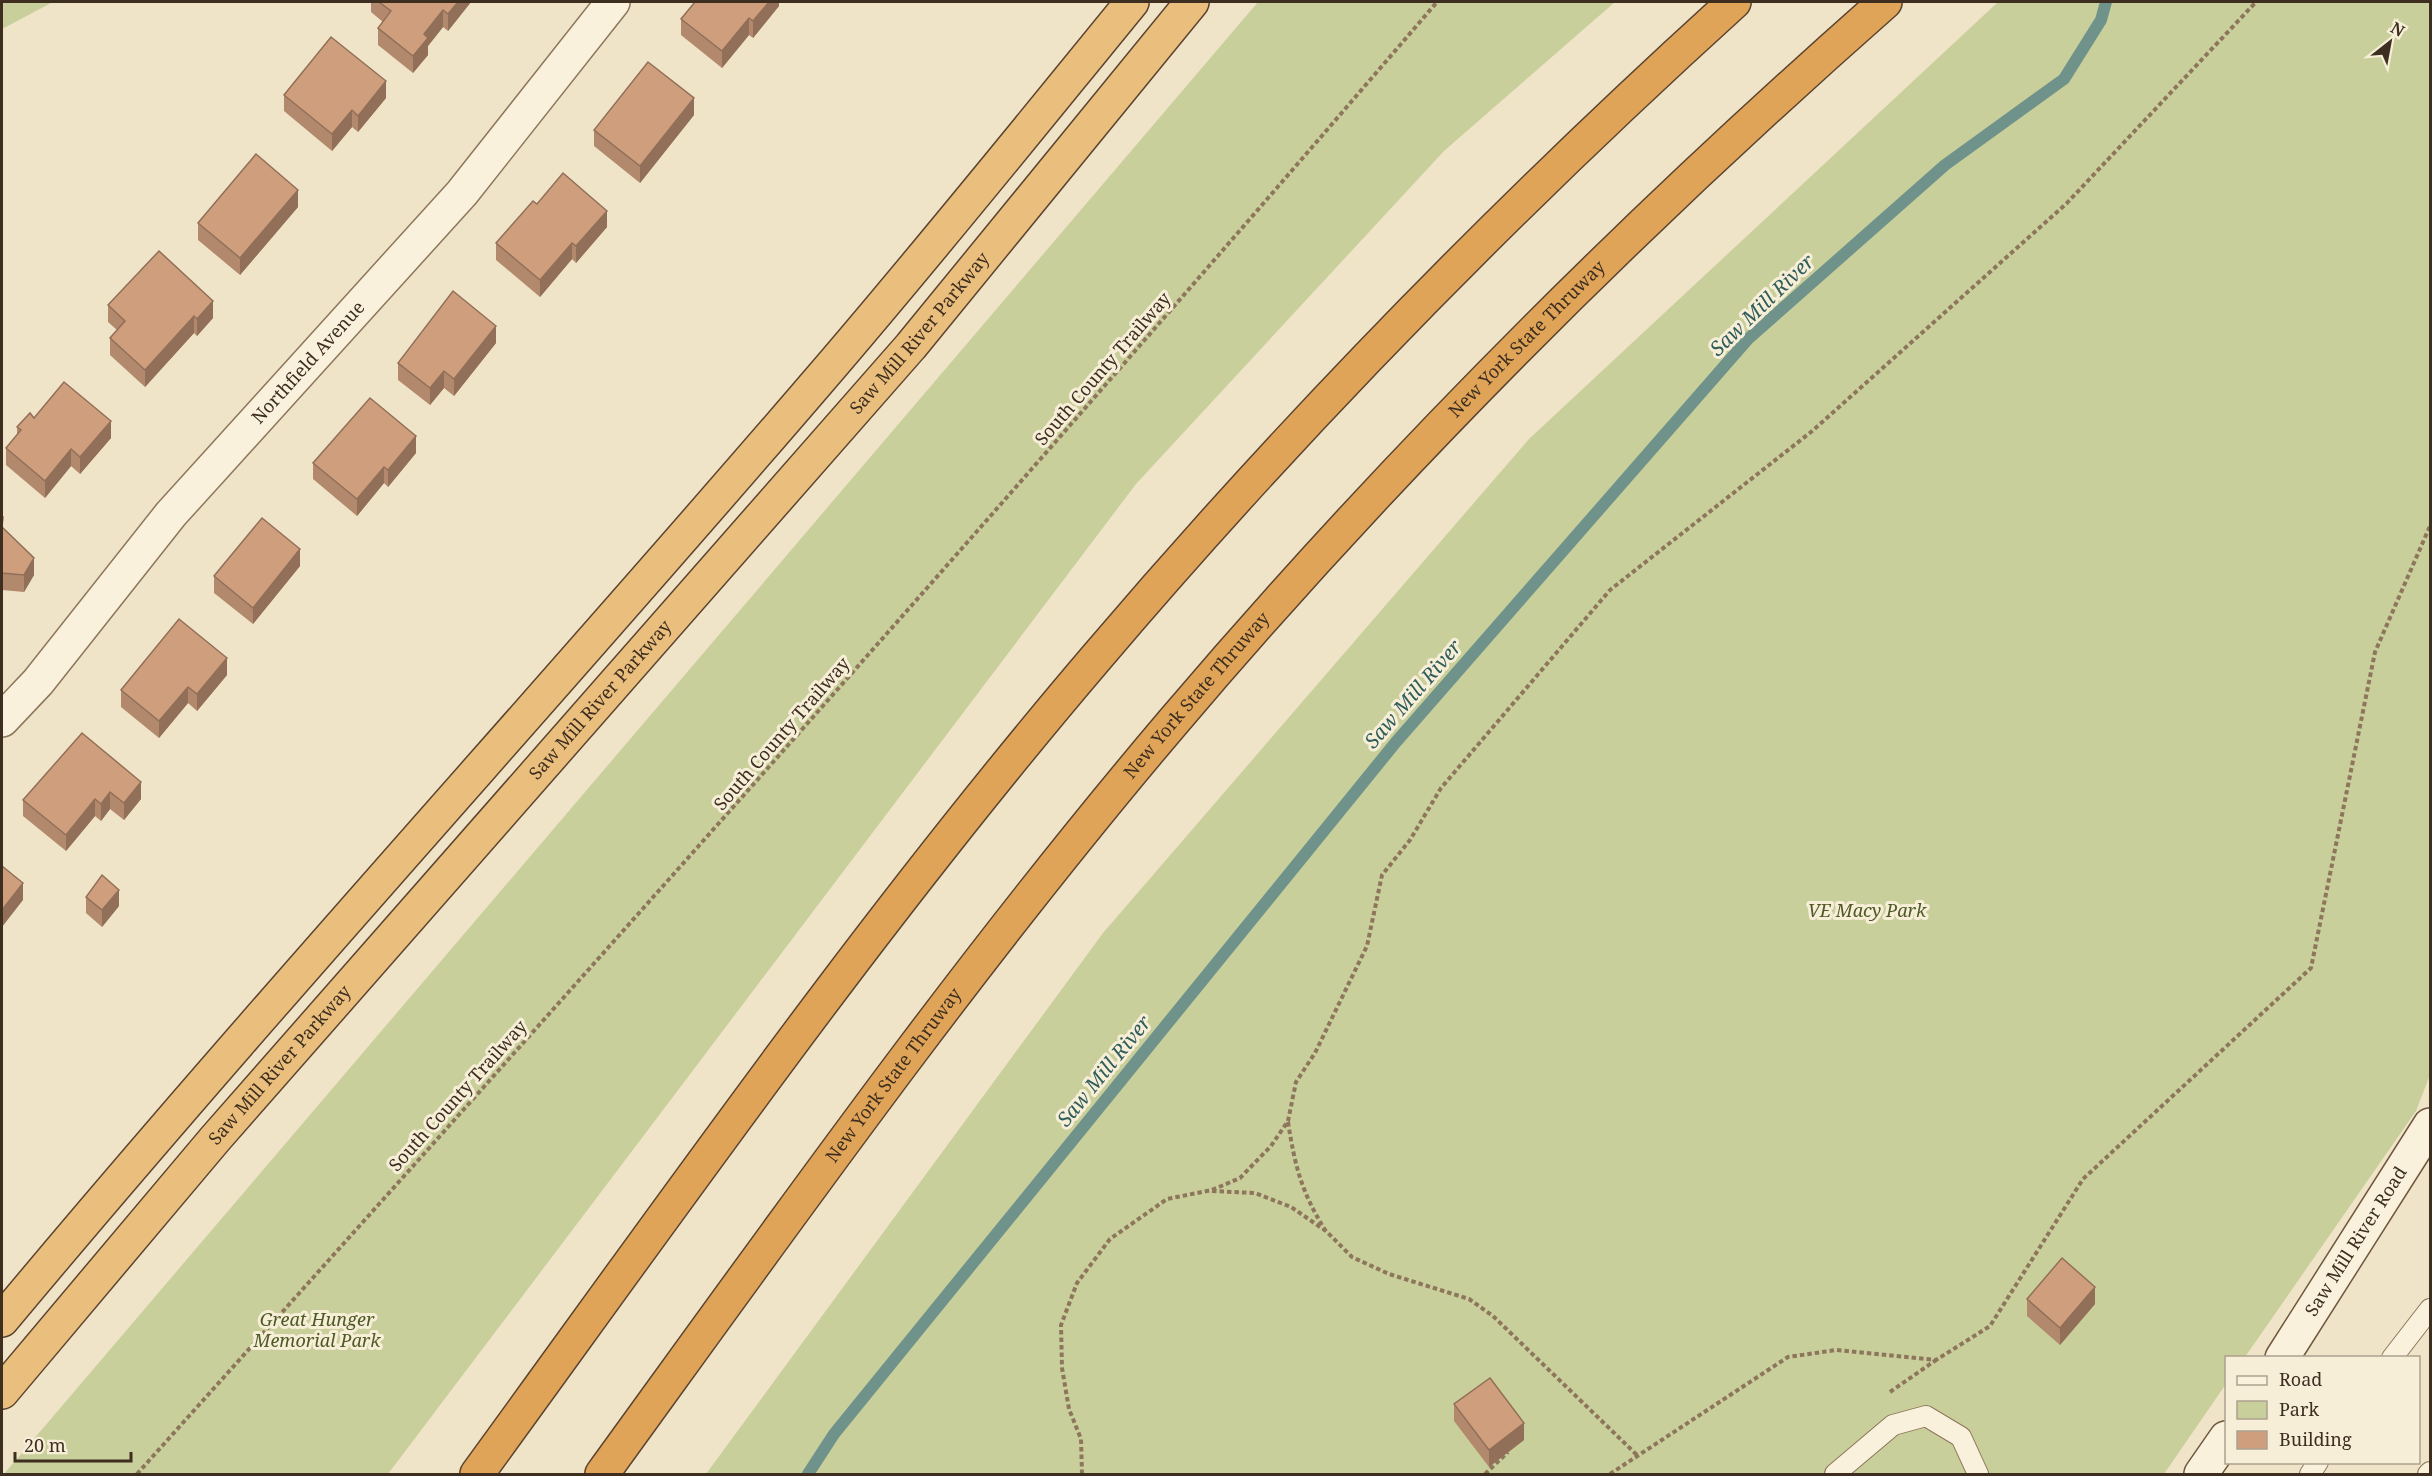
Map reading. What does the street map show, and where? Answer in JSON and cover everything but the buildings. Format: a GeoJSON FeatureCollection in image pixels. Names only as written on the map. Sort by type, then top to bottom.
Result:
{"type":"FeatureCollection","features":[{"type":"Feature","properties":{"kind":"highway"},"geometry":{"type":"LineString","coordinates":[[2,1320],[192,1095],[826,372],[1003,162],[1132,2]]}},
{"type":"Feature","properties":{"kind":"highway","name":"Saw Mill River Parkway"},"geometry":{"type":"LineString","coordinates":[[2,1392],[208,1148],[910,346],[1192,2]]}},
{"type":"Feature","properties":{"kind":"highway"},"geometry":{"type":"LineString","coordinates":[[477,1474],[826,996],[944,844],[1101,652],[1224,512],[1378,346],[1577,147],[1734,2]]}},
{"type":"Feature","properties":{"kind":"highway","name":"New York State Thruway"},"geometry":{"type":"LineString","coordinates":[[602,1474],[914,1046],[1081,834],[1254,629],[1359,513],[1554,311],[1657,209],[1885,2]]}},
{"type":"Feature","properties":{"kind":"street","name":"Northfield Avenue"},"geometry":{"type":"LineString","coordinates":[[2,720],[38,682],[171,514],[462,193],[613,2]]}},
{"type":"Feature","properties":{"kind":"street","name":"Saw Mill River Road"},"geometry":{"type":"LineString","coordinates":[[2283,1356],[2430,1125]]}},
{"type":"Feature","properties":{"kind":"street"},"geometry":{"type":"LineString","coordinates":[[2201,1474],[2225,1439]]}},
{"type":"Feature","properties":{"kind":"lane"},"geometry":{"type":"LineString","coordinates":[[2394,1356],[2430,1309]]}},
{"type":"Feature","properties":{"kind":"lane"},"geometry":{"type":"LineString","coordinates":[[1835,1474],[1893,1425],[1926,1416],[1961,1437],[1978,1474]]}},
{"type":"Feature","properties":{"kind":"path","name":"South County Trailway"},"geometry":{"type":"LineString","coordinates":[[137,1474],[732,811],[1178,303],[1437,2]]}},
{"type":"Feature","properties":{"kind":"path"},"geometry":{"type":"LineString","coordinates":[[1326,1231],[1305,1199],[1294,1162],[1288,1121],[1296,1082],[1315,1053],[1367,946],[1382,875],[1410,840],[1441,788],[1610,590],[1810,432],[2067,202],[2256,2]]}},
{"type":"Feature","properties":{"kind":"path"},"geometry":{"type":"LineString","coordinates":[[1881,1399],[1990,1326],[2083,1179],[2311,968],[2375,652],[2430,526]]}},
{"type":"Feature","properties":{"kind":"path"},"geometry":{"type":"LineString","coordinates":[[1212,1191],[1240,1178],[1271,1146],[1288,1121]]}},
{"type":"Feature","properties":{"kind":"path"},"geometry":{"type":"LineString","coordinates":[[1082,1474],[1081,1439],[1069,1409],[1062,1368],[1061,1325],[1077,1283],[1110,1239],[1167,1199],[1212,1191],[1256,1194],[1291,1207],[1326,1231],[1352,1257],[1389,1274],[1469,1299],[1493,1316],[1638,1456]]}},
{"type":"Feature","properties":{"kind":"path"},"geometry":{"type":"LineString","coordinates":[[1610,1474],[1788,1357],[1836,1350],[1936,1360]]}},
{"type":"Feature","properties":{"kind":"path"},"geometry":{"type":"LineString","coordinates":[[1485,1474],[1512,1448]]}},
{"type":"Feature","properties":{"kind":"green space"},"geometry":{"type":"Polygon","coordinates":[[[2,2],[53,2],[2,29],[2,2]]]}},
{"type":"Feature","properties":{"kind":"green space","name":"Great Hunger Memorial Park"},"geometry":{"type":"Polygon","coordinates":[[[1258,2],[1615,2],[1444,151],[1136,484],[388,1474],[4,1474],[1258,2]]]}},
{"type":"Feature","properties":{"kind":"green space","name":"VE Macy Park"},"geometry":{"type":"Polygon","coordinates":[[[1998,2],[2430,2],[2430,1075],[2416,1111],[2246,1356],[2225,1356],[2225,1385],[2164,1474],[706,1474],[1103,933],[1529,439],[1998,2]]]}},
{"type":"Feature","properties":{"kind":"waterway","name":"Saw Mill River"},"geometry":{"type":"LineString","coordinates":[[808,1474],[834,1434],[1396,742],[1748,339],[1945,165],[2064,79],[2101,20],[2106,2]]}}]}
